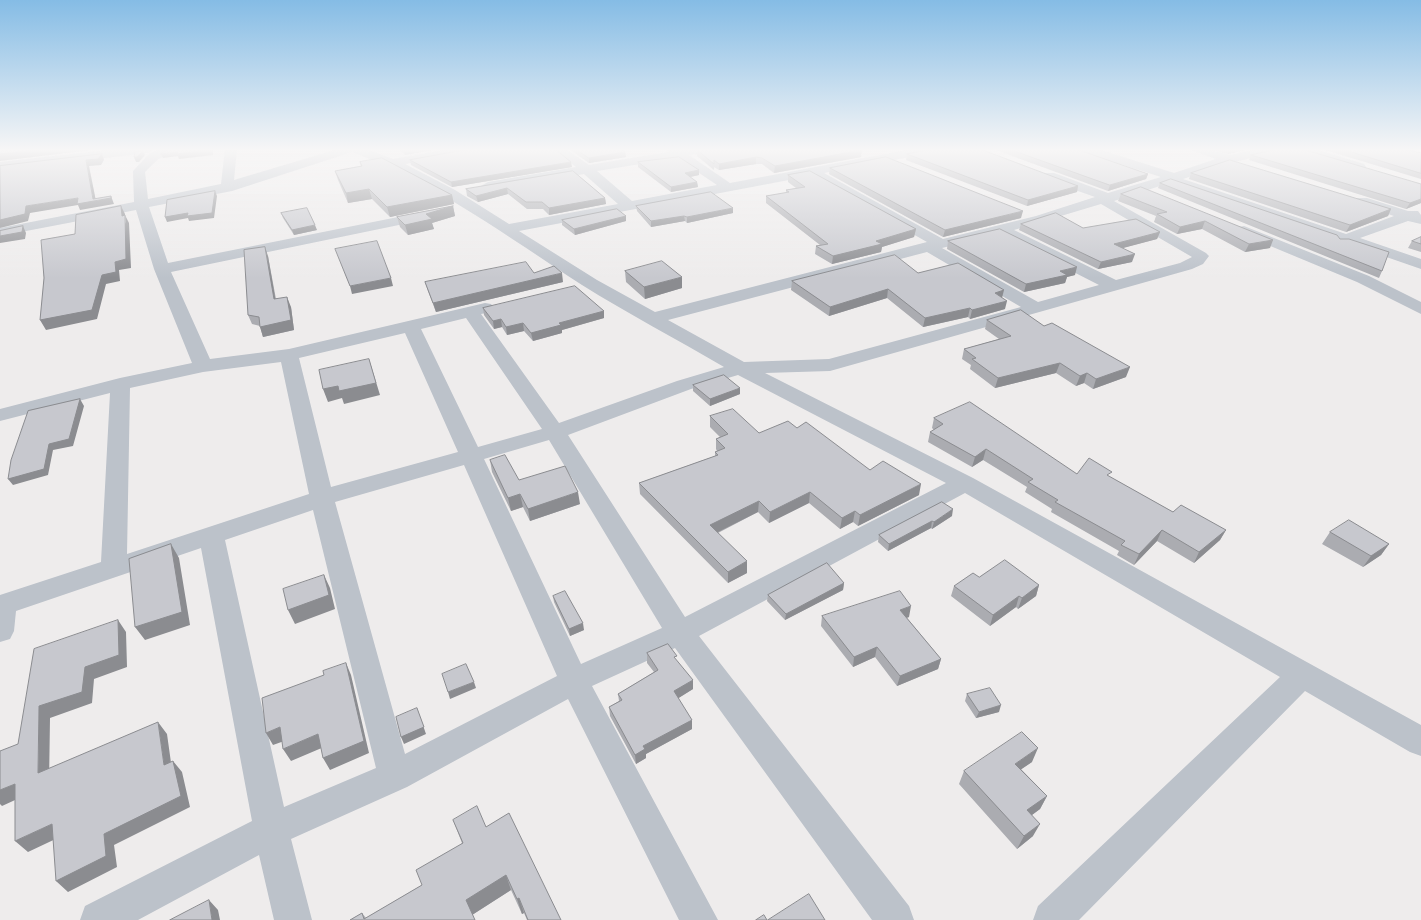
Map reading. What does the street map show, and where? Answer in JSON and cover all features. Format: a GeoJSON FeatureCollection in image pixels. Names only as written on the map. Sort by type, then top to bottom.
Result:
{"type":"FeatureCollection","features":[{"type":"Feature","properties":{"kind":"street"},"geometry":{"type":"LineString","coordinates":[[140,192],[141,204],[162,269],[203,366]]}},
{"type":"Feature","properties":{"kind":"street"},"geometry":{"type":"LineString","coordinates":[[0,232],[206,192]]}},
{"type":"Feature","properties":{"kind":"street"},"geometry":{"type":"LineString","coordinates":[[447,192],[591,282],[740,368],[965,483],[1421,742]]}},
{"type":"Feature","properties":{"kind":"street"},"geometry":{"type":"LineString","coordinates":[[162,269],[488,192]]}},
{"type":"Feature","properties":{"kind":"street"},"geometry":{"type":"LineString","coordinates":[[613,192],[628,205]]}},
{"type":"Feature","properties":{"kind":"street"},"geometry":{"type":"LineString","coordinates":[[506,229],[706,192]]}},
{"type":"Feature","properties":{"kind":"street"},"geometry":{"type":"LineString","coordinates":[[846,192],[1034,306]]}},
{"type":"Feature","properties":{"kind":"street"},"geometry":{"type":"LineString","coordinates":[[1,614],[114,567],[322,498],[555,432],[684,385],[740,368],[830,365],[1034,306],[1186,266],[1201,256],[1106,199],[1088,192]]}},
{"type":"Feature","properties":{"kind":"street"},"geometry":{"type":"LineString","coordinates":[[655,318],[934,244],[1041,219],[1129,192]]}},
{"type":"Feature","properties":{"kind":"street"},"geometry":{"type":"LineString","coordinates":[[1152,192],[1160,195]]}},
{"type":"Feature","properties":{"kind":"street"},"geometry":{"type":"LineString","coordinates":[[1212,192],[1421,264]]}},
{"type":"Feature","properties":{"kind":"street"},"geometry":{"type":"LineString","coordinates":[[1352,198],[1417,216]]}},
{"type":"Feature","properties":{"kind":"street"},"geometry":{"type":"LineString","coordinates":[[1023,212],[1041,219]]}},
{"type":"Feature","properties":{"kind":"street"},"geometry":{"type":"LineString","coordinates":[[1292,249],[1348,239],[1417,216]]}},
{"type":"Feature","properties":{"kind":"street"},"geometry":{"type":"LineString","coordinates":[[1230,224],[1292,249],[1421,308]]}},
{"type":"Feature","properties":{"kind":"street"},"geometry":{"type":"LineString","coordinates":[[1001,228],[1112,285]]}},
{"type":"Feature","properties":{"kind":"street"},"geometry":{"type":"LineString","coordinates":[[563,289],[591,282]]}},
{"type":"Feature","properties":{"kind":"street"},"geometry":{"type":"LineString","coordinates":[[4,410],[203,366],[289,355],[498,305]]}},
{"type":"Feature","properties":{"kind":"street"},"geometry":{"type":"LineString","coordinates":[[470,312],[555,432],[680,633],[895,920]]}},
{"type":"Feature","properties":{"kind":"street"},"geometry":{"type":"LineString","coordinates":[[412,326],[469,456],[574,681],[700,920]]}},
{"type":"Feature","properties":{"kind":"street"},"geometry":{"type":"LineString","coordinates":[[289,355],[322,498],[395,776]]}},
{"type":"Feature","properties":{"kind":"street"},"geometry":{"type":"LineString","coordinates":[[114,567],[120,384]]}},
{"type":"Feature","properties":{"kind":"street"},"geometry":{"type":"LineString","coordinates":[[99,920],[271,830],[395,776],[574,681],[680,633],[965,483]]}},
{"type":"Feature","properties":{"kind":"street"},"geometry":{"type":"LineString","coordinates":[[211,535],[271,830],[293,920]]}},
{"type":"Feature","properties":{"kind":"street"},"geometry":{"type":"LineString","coordinates":[[1052,920],[1304,674]]}},
{"type":"Feature","properties":{"kind":"building"},"geometry":{"type":"Polygon","coordinates":[[[0,192],[92,192],[93,199],[111,196],[111,198],[77,204],[78,198],[26,206],[25,214],[0,220],[0,192]]]}},
{"type":"Feature","properties":{"kind":"building"},"geometry":{"type":"Polygon","coordinates":[[[215,192],[212,213],[187,216],[188,213],[165,217],[167,200],[215,192]]]}},
{"type":"Feature","properties":{"kind":"building"},"geometry":{"type":"Polygon","coordinates":[[[372,192],[446,192],[452,195],[387,207],[372,192]]]}},
{"type":"Feature","properties":{"kind":"building"},"geometry":{"type":"Polygon","coordinates":[[[470,192],[492,192],[476,196],[470,192]]]}},
{"type":"Feature","properties":{"kind":"building"},"geometry":{"type":"Polygon","coordinates":[[[512,192],[598,192],[605,198],[549,208],[542,202],[526,202],[512,192]]]}},
{"type":"Feature","properties":{"kind":"building"},"geometry":{"type":"Polygon","coordinates":[[[711,192],[733,208],[687,217],[651,221],[636,206],[711,192]]]}},
{"type":"Feature","properties":{"kind":"building"},"geometry":{"type":"Polygon","coordinates":[[[789,192],[848,192],[916,229],[876,241],[882,244],[833,256],[816,246],[828,244],[766,196],[789,192]]]}},
{"type":"Feature","properties":{"kind":"building"},"geometry":{"type":"Polygon","coordinates":[[[874,192],[975,192],[1023,211],[945,230],[874,192]]]}},
{"type":"Feature","properties":{"kind":"building"},"geometry":{"type":"Polygon","coordinates":[[[1007,192],[1057,192],[1028,200],[1007,192]]]}},
{"type":"Feature","properties":{"kind":"building"},"geometry":{"type":"Polygon","coordinates":[[[1127,192],[1153,192],[1273,240],[1249,244],[1205,221],[1180,227],[1157,214],[1167,212],[1121,194],[1127,192]]]}},
{"type":"Feature","properties":{"kind":"building"},"geometry":{"type":"Polygon","coordinates":[[[1183,192],[1209,192],[1337,235],[1340,239],[1349,239],[1389,252],[1382,271],[1183,192]]]}},
{"type":"Feature","properties":{"kind":"building"},"geometry":{"type":"Polygon","coordinates":[[[1249,192],[1335,192],[1391,209],[1350,225],[1249,192]]]}},
{"type":"Feature","properties":{"kind":"building"},"geometry":{"type":"Polygon","coordinates":[[[1373,192],[1421,192],[1421,199],[1410,203],[1373,192]]]}},
{"type":"Feature","properties":{"kind":"building"},"geometry":{"type":"Polygon","coordinates":[[[121,206],[122,216],[125,215],[126,259],[115,262],[116,272],[102,275],[92,310],[40,320],[44,278],[41,240],[75,234],[76,215],[121,206]]]}},
{"type":"Feature","properties":{"kind":"building"},"geometry":{"type":"Polygon","coordinates":[[[453,206],[426,214],[432,219],[405,225],[397,217],[453,206]]]}},
{"type":"Feature","properties":{"kind":"building"},"geometry":{"type":"Polygon","coordinates":[[[307,208],[315,225],[292,230],[281,213],[307,208]]]}},
{"type":"Feature","properties":{"kind":"building"},"geometry":{"type":"Polygon","coordinates":[[[617,209],[626,216],[574,229],[562,220],[617,209]]]}},
{"type":"Feature","properties":{"kind":"building"},"geometry":{"type":"Polygon","coordinates":[[[1056,213],[1083,228],[1136,219],[1160,232],[1114,244],[1135,254],[1101,262],[1021,224],[1056,213]]]}},
{"type":"Feature","properties":{"kind":"building"},"geometry":{"type":"Polygon","coordinates":[[[23,226],[22,232],[0,236],[0,231],[23,226]]]}},
{"type":"Feature","properties":{"kind":"building"},"geometry":{"type":"Polygon","coordinates":[[[1000,229],[1077,267],[1060,271],[1067,275],[1026,284],[948,241],[1000,229]]]}},
{"type":"Feature","properties":{"kind":"building"},"geometry":{"type":"Polygon","coordinates":[[[1421,237],[1421,244],[1412,241],[1421,237]]]}},
{"type":"Feature","properties":{"kind":"building"},"geometry":{"type":"Polygon","coordinates":[[[377,241],[391,278],[350,286],[335,249],[377,241]]]}},
{"type":"Feature","properties":{"kind":"building"},"geometry":{"type":"Polygon","coordinates":[[[265,247],[274,299],[287,297],[291,320],[260,327],[259,317],[248,315],[244,250],[265,247]]]}},
{"type":"Feature","properties":{"kind":"building"},"geometry":{"type":"Polygon","coordinates":[[[895,255],[918,273],[958,263],[1004,290],[995,293],[1007,301],[972,310],[970,308],[925,318],[888,289],[830,307],[792,281],[895,255]]]}},
{"type":"Feature","properties":{"kind":"building"},"geometry":{"type":"Polygon","coordinates":[[[662,261],[682,277],[644,287],[625,271],[662,261]]]}},
{"type":"Feature","properties":{"kind":"building"},"geometry":{"type":"Polygon","coordinates":[[[526,262],[534,273],[554,266],[562,273],[433,303],[425,282],[526,262]]]}},
{"type":"Feature","properties":{"kind":"building"},"geometry":{"type":"Polygon","coordinates":[[[575,286],[604,311],[531,333],[523,323],[506,327],[501,319],[493,321],[483,308],[575,286]]]}},
{"type":"Feature","properties":{"kind":"building"},"geometry":{"type":"Polygon","coordinates":[[[1021,310],[1044,326],[1052,323],[1130,367],[1096,379],[1087,373],[1080,376],[1060,363],[998,378],[972,359],[976,358],[964,349],[1011,336],[987,320],[1021,310]]]}},
{"type":"Feature","properties":{"kind":"building"},"geometry":{"type":"Polygon","coordinates":[[[369,359],[376,383],[339,391],[338,386],[323,389],[319,370],[369,359]]]}},
{"type":"Feature","properties":{"kind":"building"},"geometry":{"type":"Polygon","coordinates":[[[724,375],[740,388],[710,399],[693,385],[724,375]]]}},
{"type":"Feature","properties":{"kind":"building"},"geometry":{"type":"Polygon","coordinates":[[[80,399],[69,439],[49,444],[44,469],[8,479],[11,460],[28,411],[80,399]]]}},
{"type":"Feature","properties":{"kind":"building"},"geometry":{"type":"Polygon","coordinates":[[[970,402],[1077,474],[1089,458],[1112,472],[1107,475],[1173,512],[1181,505],[1226,530],[1199,552],[1162,530],[1139,554],[1121,545],[1125,541],[1055,502],[1058,500],[1028,482],[1033,479],[986,449],[975,457],[930,432],[943,424],[934,418],[970,402]]]}},
{"type":"Feature","properties":{"kind":"building"},"geometry":{"type":"Polygon","coordinates":[[[733,409],[759,433],[788,421],[797,428],[806,422],[870,470],[883,461],[921,484],[860,515],[855,511],[842,518],[810,492],[770,512],[759,501],[710,525],[747,561],[728,572],[639,483],[718,455],[715,452],[725,448],[716,439],[728,434],[710,416],[733,409]]]}},
{"type":"Feature","properties":{"kind":"building"},"geometry":{"type":"Polygon","coordinates":[[[505,455],[519,480],[565,466],[578,492],[528,509],[520,494],[508,498],[490,460],[505,455]]]}},
{"type":"Feature","properties":{"kind":"building"},"geometry":{"type":"Polygon","coordinates":[[[942,502],[953,509],[934,522],[932,521],[889,544],[879,535],[942,502]]]}},
{"type":"Feature","properties":{"kind":"building"},"geometry":{"type":"Polygon","coordinates":[[[1349,520],[1389,544],[1371,556],[1330,532],[1349,520]]]}},
{"type":"Feature","properties":{"kind":"building"},"geometry":{"type":"Polygon","coordinates":[[[171,544],[182,612],[135,627],[129,559],[171,544]]]}},
{"type":"Feature","properties":{"kind":"building"},"geometry":{"type":"Polygon","coordinates":[[[1005,560],[1039,585],[1022,598],[1019,596],[993,615],[954,586],[973,573],[979,577],[1005,560]]]}},
{"type":"Feature","properties":{"kind":"building"},"geometry":{"type":"Polygon","coordinates":[[[827,563],[844,583],[786,614],[768,595],[827,563]]]}},
{"type":"Feature","properties":{"kind":"building"},"geometry":{"type":"Polygon","coordinates":[[[324,575],[329,595],[288,610],[283,589],[324,575]]]}},
{"type":"Feature","properties":{"kind":"building"},"geometry":{"type":"Polygon","coordinates":[[[565,591],[583,623],[569,629],[553,596],[565,591]]]}},
{"type":"Feature","properties":{"kind":"building"},"geometry":{"type":"Polygon","coordinates":[[[900,591],[911,606],[900,610],[941,659],[900,676],[877,647],[854,657],[822,616],[900,591]]]}},
{"type":"Feature","properties":{"kind":"building"},"geometry":{"type":"Polygon","coordinates":[[[118,620],[119,655],[85,667],[82,692],[39,706],[38,773],[158,722],[164,765],[173,761],[181,796],[104,834],[106,856],[56,881],[52,824],[15,841],[15,784],[0,790],[0,751],[18,744],[34,649],[118,620]]]}},
{"type":"Feature","properties":{"kind":"building"},"geometry":{"type":"Polygon","coordinates":[[[668,644],[677,656],[674,657],[693,680],[674,691],[692,720],[643,746],[645,749],[635,755],[609,707],[622,700],[618,694],[658,670],[647,653],[668,644]]]}},
{"type":"Feature","properties":{"kind":"building"},"geometry":{"type":"Polygon","coordinates":[[[346,663],[364,741],[323,758],[318,734],[283,749],[280,727],[266,733],[262,698],[324,675],[323,671],[346,663]]]}},
{"type":"Feature","properties":{"kind":"building"},"geometry":{"type":"Polygon","coordinates":[[[466,664],[474,682],[448,692],[442,674],[466,664]]]}},
{"type":"Feature","properties":{"kind":"building"},"geometry":{"type":"Polygon","coordinates":[[[990,688],[1001,705],[979,712],[967,694],[990,688]]]}},
{"type":"Feature","properties":{"kind":"building"},"geometry":{"type":"Polygon","coordinates":[[[417,708],[424,727],[401,737],[396,717],[417,708]]]}},
{"type":"Feature","properties":{"kind":"building"},"geometry":{"type":"Polygon","coordinates":[[[1022,732],[1038,748],[1015,764],[1047,796],[1027,810],[1040,824],[1024,836],[964,771],[1022,732]]]}},
{"type":"Feature","properties":{"kind":"building"},"geometry":{"type":"Polygon","coordinates":[[[477,806],[486,827],[509,813],[561,920],[528,920],[519,898],[517,899],[506,875],[466,900],[475,920],[350,920],[362,913],[364,919],[422,885],[416,870],[463,843],[453,820],[477,806]]]}},
{"type":"Feature","properties":{"kind":"building"},"geometry":{"type":"Polygon","coordinates":[[[809,894],[825,920],[768,920],[809,894]]]}},
{"type":"Feature","properties":{"kind":"building"},"geometry":{"type":"Polygon","coordinates":[[[209,900],[212,920],[170,920],[209,900]]]}},
{"type":"Feature","properties":{"kind":"building"},"geometry":{"type":"Polygon","coordinates":[[[764,915],[767,920],[756,920],[764,915]]]}}]}
